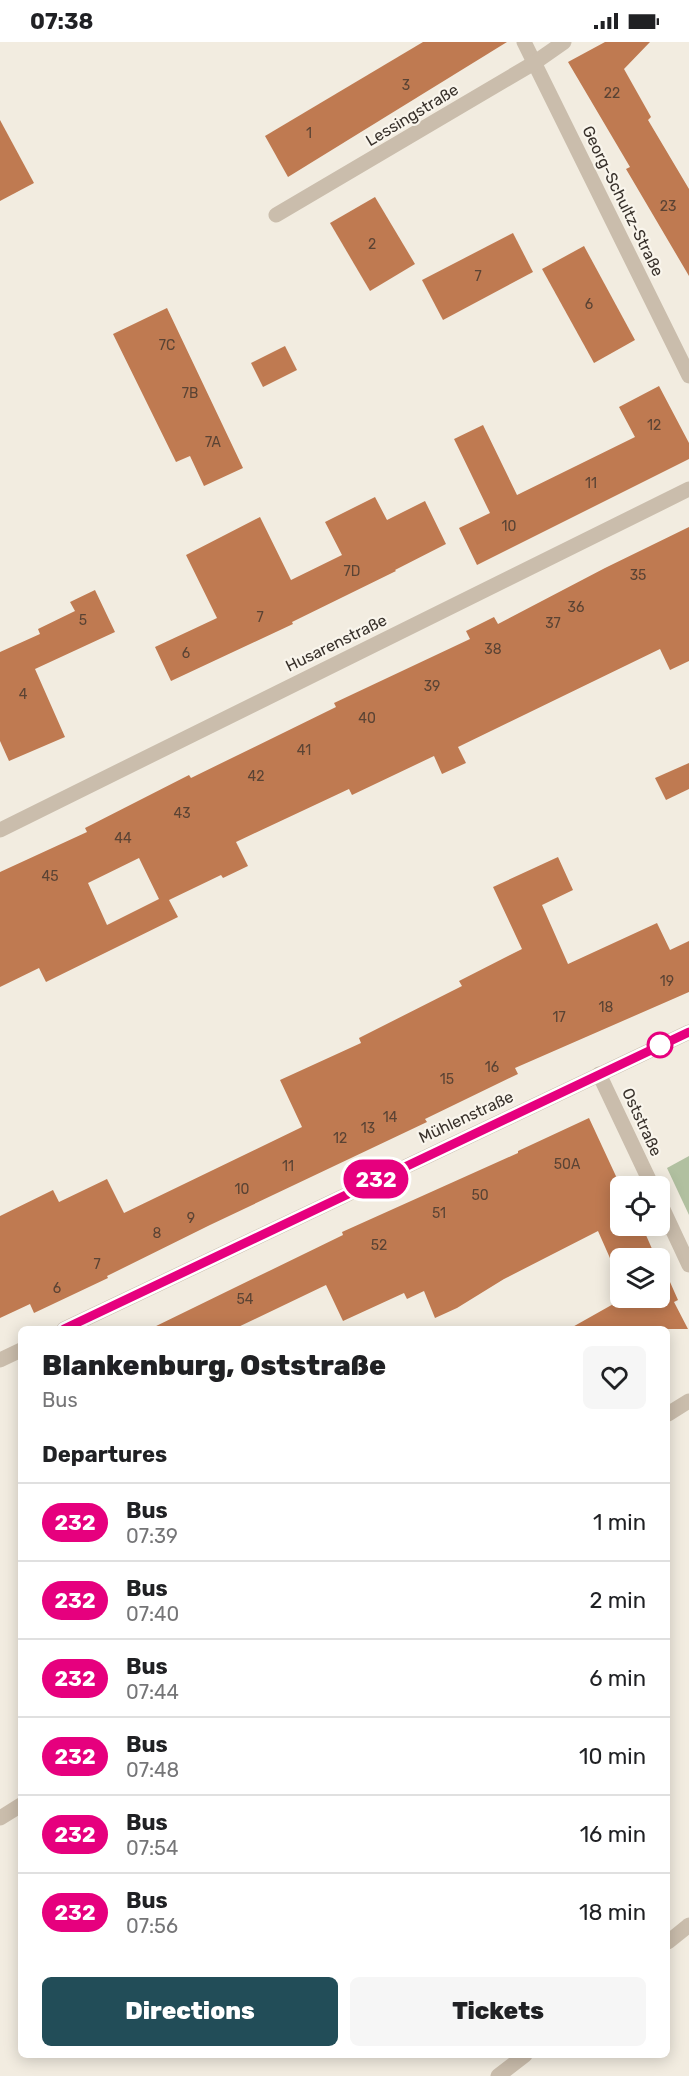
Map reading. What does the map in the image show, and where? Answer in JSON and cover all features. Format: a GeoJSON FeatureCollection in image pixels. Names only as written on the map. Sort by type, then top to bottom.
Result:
{"type":"FeatureCollection","features":[{"type":"Feature","properties":{"kind":"street","name":"Georg-Schultz-Straße"},"geometry":{"type":"LineString","coordinates":[[524,42],[689,376]]}},
{"type":"Feature","properties":{"kind":"street","name":"Lessingstraße"},"geometry":{"type":"LineString","coordinates":[[276,216],[534,63],[564,42]]}},
{"type":"Feature","properties":{"kind":"street","name":"Husarenstraße"},"geometry":{"type":"LineString","coordinates":[[0,830],[689,489]]}},
{"type":"Feature","properties":{"kind":"street","name":"Mühlenstraße"},"geometry":{"type":"LineString","coordinates":[[70,1326],[689,1032]]}},
{"type":"Feature","properties":{"kind":"street","name":"Oststraße"},"geometry":{"type":"LineString","coordinates":[[599,1074],[647,1176]]}},
{"type":"Feature","properties":{"kind":"street"},"geometry":{"type":"LineString","coordinates":[[670,1224],[689,1265]]}},
{"type":"Feature","properties":{"kind":"street"},"geometry":{"type":"LineString","coordinates":[[0,1360],[18,1351]]}},
{"type":"Feature","properties":{"kind":"street"},"geometry":{"type":"LineString","coordinates":[[670,1413],[689,1401]]}},
{"type":"Feature","properties":{"kind":"street"},"geometry":{"type":"LineString","coordinates":[[0,1818],[18,1807]]}},
{"type":"Feature","properties":{"kind":"street"},"geometry":{"type":"LineString","coordinates":[[670,1940],[689,1925]]}},
{"type":"Feature","properties":{"kind":"street"},"geometry":{"type":"LineString","coordinates":[[498,2076],[521,2058]]}},
{"type":"Feature","properties":{"kind":"green space"},"geometry":{"type":"Polygon","coordinates":[[[689,1156],[689,1215],[667,1168],[689,1156]]]}},
{"type":"Feature","properties":{"kind":"building"},"geometry":{"type":"Polygon","coordinates":[[[423,42],[507,42],[288,177],[265,136],[423,42]]]}},
{"type":"Feature","properties":{"kind":"building"},"geometry":{"type":"Polygon","coordinates":[[[605,42],[650,42],[624,69],[651,117],[648,120],[689,189],[689,276],[626,169],[630,167],[568,62],[605,42]]]}},
{"type":"Feature","properties":{"kind":"building"},"geometry":{"type":"Polygon","coordinates":[[[0,120],[34,183],[0,201],[0,120]]]}},
{"type":"Feature","properties":{"kind":"building"},"geometry":{"type":"Polygon","coordinates":[[[375,197],[415,264],[370,291],[330,223],[375,197]]]}},
{"type":"Feature","properties":{"kind":"building"},"geometry":{"type":"Polygon","coordinates":[[[513,233],[533,272],[443,320],[422,280],[513,233]]]}},
{"type":"Feature","properties":{"kind":"building"},"geometry":{"type":"Polygon","coordinates":[[[584,246],[635,340],[594,363],[542,269],[584,246]]]}},
{"type":"Feature","properties":{"kind":"building"},"geometry":{"type":"Polygon","coordinates":[[[167,308],[243,468],[204,486],[190,456],[176,462],[113,334],[167,308]]]}},
{"type":"Feature","properties":{"kind":"building"},"geometry":{"type":"Polygon","coordinates":[[[285,346],[297,370],[263,387],[251,363],[285,346]]]}},
{"type":"Feature","properties":{"kind":"building"},"geometry":{"type":"Polygon","coordinates":[[[659,386],[689,443],[689,459],[477,565],[459,528],[490,513],[454,439],[483,425],[517,495],[635,437],[619,407],[659,386]]]}},
{"type":"Feature","properties":{"kind":"building"},"geometry":{"type":"Polygon","coordinates":[[[375,497],[387,520],[425,501],[446,544],[292,622],[293,624],[171,681],[155,647],[217,618],[186,555],[260,517],[291,580],[342,555],[325,522],[375,497]]]}},
{"type":"Feature","properties":{"kind":"building"},"geometry":{"type":"Polygon","coordinates":[[[689,527],[689,661],[670,670],[660,649],[458,747],[466,763],[442,774],[434,756],[352,795],[349,789],[236,842],[248,866],[223,878],[221,875],[169,900],[178,917],[46,982],[39,968],[0,987],[0,872],[87,832],[85,828],[189,775],[191,778],[336,707],[334,703],[470,639],[466,631],[494,617],[498,624],[689,527]],[[139,858],[88,883],[107,925],[159,899],[139,858]]]}},
{"type":"Feature","properties":{"kind":"building"},"geometry":{"type":"Polygon","coordinates":[[[95,590],[115,632],[35,669],[65,737],[9,761],[0,741],[0,652],[40,634],[38,629],[75,611],[70,602],[95,590]]]}},
{"type":"Feature","properties":{"kind":"building"},"geometry":{"type":"Polygon","coordinates":[[[689,763],[689,789],[666,800],[655,778],[689,763]]]}},
{"type":"Feature","properties":{"kind":"building"},"geometry":{"type":"Polygon","coordinates":[[[558,857],[573,890],[542,905],[568,964],[657,923],[670,950],[689,941],[689,992],[515,1068],[518,1074],[425,1119],[427,1122],[210,1225],[107,1276],[108,1278],[34,1313],[30,1304],[0,1318],[0,1216],[53,1190],[59,1202],[107,1179],[124,1213],[302,1127],[280,1080],[361,1043],[359,1038],[462,986],[459,981],[522,949],[493,887],[558,857]]]}},
{"type":"Feature","properties":{"kind":"building"},"geometry":{"type":"Polygon","coordinates":[[[589,1118],[616,1176],[610,1176],[610,1236],[646,1236],[652,1248],[610,1248],[610,1258],[598,1231],[504,1279],[457,1308],[435,1318],[424,1291],[407,1299],[404,1293],[343,1321],[326,1285],[240,1326],[156,1326],[343,1235],[342,1232],[518,1153],[589,1118]]]}},
{"type":"Feature","properties":{"kind":"building"},"geometry":{"type":"Polygon","coordinates":[[[670,1282],[678,1300],[674,1302],[688,1329],[670,1329],[670,1326],[574,1326],[610,1306],[610,1308],[670,1308],[670,1282]]]}},
{"type":"Feature","properties":{"kind":"bus line","name":"232"},"geometry":{"type":"LineString","coordinates":[[70,1326],[689,1032]]}}]}
